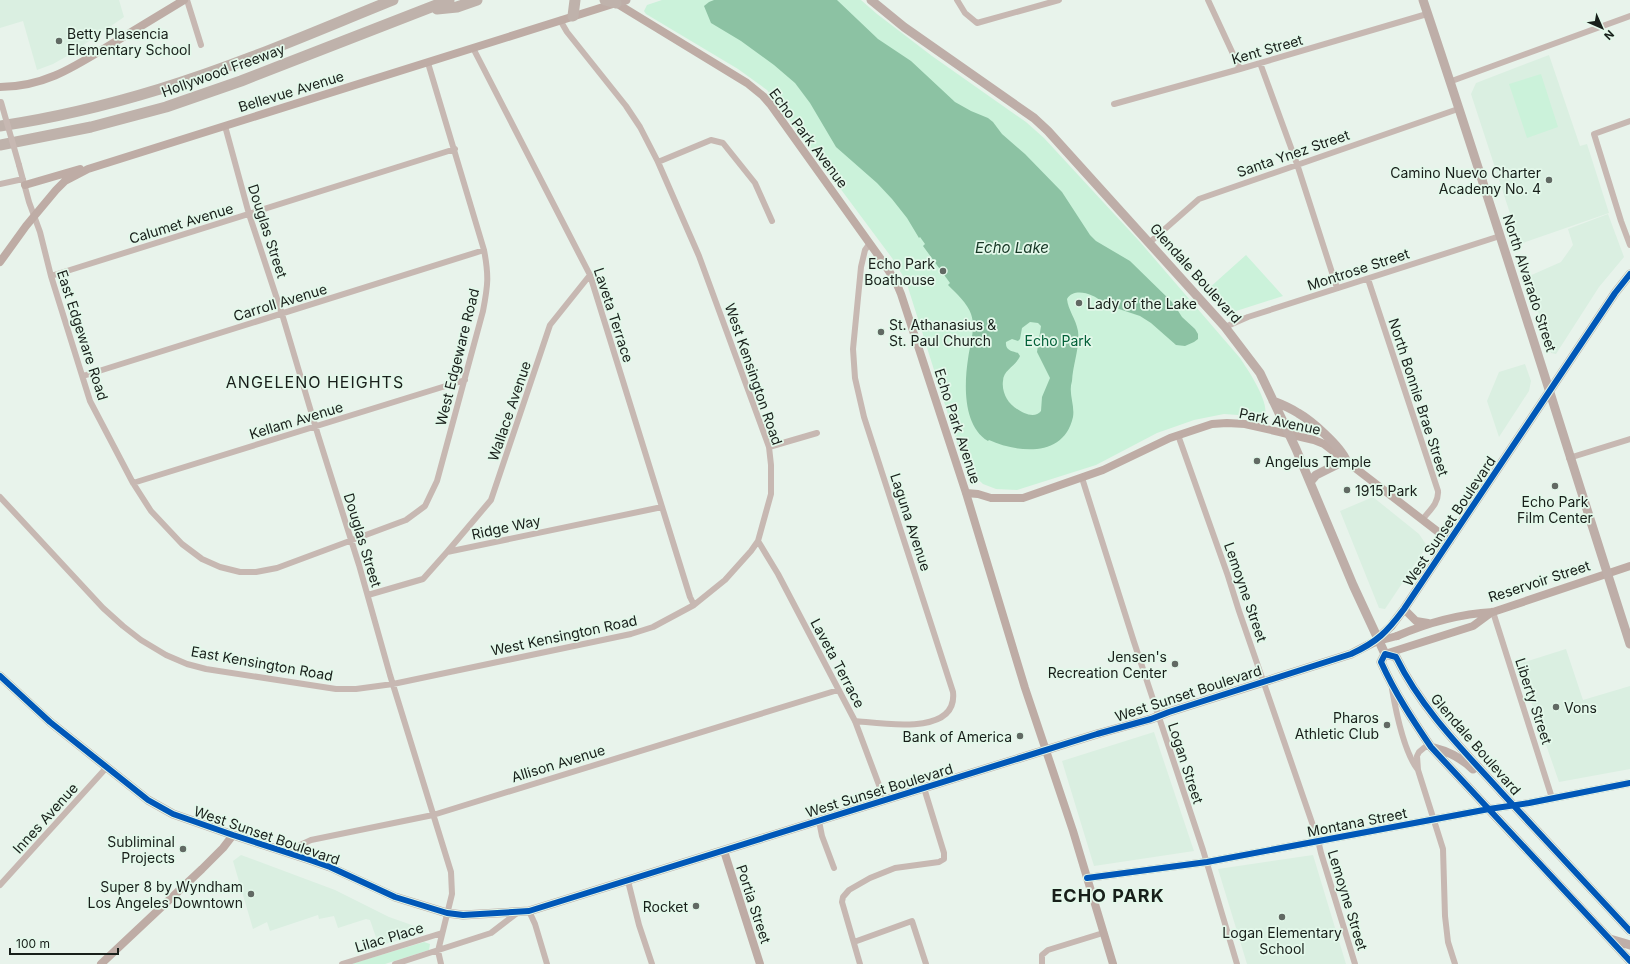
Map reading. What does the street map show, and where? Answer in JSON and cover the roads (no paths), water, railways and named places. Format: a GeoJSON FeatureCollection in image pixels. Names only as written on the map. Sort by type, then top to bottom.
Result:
{"type":"FeatureCollection","features":[{"type":"Feature","properties":{"kind":"highway","name":"Hollywood Freeway"},"geometry":{"type":"LineString","coordinates":[[0,126],[87,109],[161,89],[234,64],[393,0]]}},
{"type":"Feature","properties":{"kind":"highway","name":"Hollywood Freeway"},"geometry":{"type":"LineString","coordinates":[[0,145],[84,129],[166,107],[241,81],[449,0]]}},
{"type":"Feature","properties":{"kind":"highway"},"geometry":{"type":"LineString","coordinates":[[422,11],[458,7],[477,0]]}},
{"type":"Feature","properties":{"kind":"highway"},"geometry":{"type":"LineString","coordinates":[[573,16],[575,0]]}},
{"type":"Feature","properties":{"kind":"main road","name":"Glendale Boulevard"},"geometry":{"type":"LineString","coordinates":[[871,0],[904,27],[1034,118],[1048,131],[1225,327],[1260,374],[1289,434],[1353,585],[1385,654],[1396,657],[1409,683],[1437,722],[1509,806],[1630,931]]}},
{"type":"Feature","properties":{"kind":"main road","name":"North Alvarado Street"},"geometry":{"type":"LineString","coordinates":[[1423,0],[1550,391],[1569,458],[1630,644]]}},
{"type":"Feature","properties":{"kind":"main road","name":"West Sunset Boulevard"},"geometry":{"type":"LineString","coordinates":[[0,676],[39,713],[139,793],[161,808],[187,820],[330,868],[394,897],[447,913],[463,915],[517,913],[529,911],[819,822],[924,788],[1159,717],[1169,712],[1351,654],[1364,648],[1374,642],[1391,626],[1404,609],[1615,293],[1630,274]]}},
{"type":"Feature","properties":{"kind":"main road"},"geometry":{"type":"LineString","coordinates":[[1273,401],[1303,416],[1338,447],[1346,460],[1316,475],[1310,482]]}},
{"type":"Feature","properties":{"kind":"main road","name":"Glendale Boulevard"},"geometry":{"type":"LineString","coordinates":[[1385,654],[1381,662],[1392,687],[1408,714],[1431,746],[1630,961]]}},
{"type":"Feature","properties":{"kind":"main road"},"geometry":{"type":"LineString","coordinates":[[1431,746],[1459,757],[1468,764],[1509,806]]}},
{"type":"Feature","properties":{"kind":"main road"},"geometry":{"type":"LineString","coordinates":[[1610,939],[1630,945]]}},
{"type":"Feature","properties":{"kind":"street"},"geometry":{"type":"LineString","coordinates":[[0,88],[38,83],[63,73],[184,0]]}},
{"type":"Feature","properties":{"kind":"street"},"geometry":{"type":"LineString","coordinates":[[187,0],[201,45]]}},
{"type":"Feature","properties":{"kind":"street"},"geometry":{"type":"LineString","coordinates":[[957,0],[965,13],[977,23],[987,22],[1059,0]]}},
{"type":"Feature","properties":{"kind":"street"},"geometry":{"type":"LineString","coordinates":[[1208,0],[1240,69]]}},
{"type":"Feature","properties":{"kind":"street","name":"Bellevue Avenue"},"geometry":{"type":"LineString","coordinates":[[0,262],[34,216],[65,182],[98,164],[428,63],[615,1]]}},
{"type":"Feature","properties":{"kind":"street","name":"Echo Park Avenue"},"geometry":{"type":"LineString","coordinates":[[615,1],[748,83],[763,96],[890,272],[901,294],[966,493],[1045,751],[1087,878],[1113,964]]}},
{"type":"Feature","properties":{"kind":"street","name":"Kent Street"},"geometry":{"type":"LineString","coordinates":[[1114,104],[1428,14]]}},
{"type":"Feature","properties":{"kind":"street"},"geometry":{"type":"LineString","coordinates":[[1449,82],[1630,16]]}},
{"type":"Feature","properties":{"kind":"street","name":"West Kensington Road"},"geometry":{"type":"LineString","coordinates":[[393,684],[631,634],[653,627],[694,605],[725,580],[739,566],[758,541],[771,494],[771,464],[769,447],[699,256],[658,162],[640,127],[626,106],[566,32],[560,20]]}},
{"type":"Feature","properties":{"kind":"street","name":"Laveta Terrace"},"geometry":{"type":"LineString","coordinates":[[473,48],[590,274],[690,597],[694,605]]}},
{"type":"Feature","properties":{"kind":"street","name":"West Edgeware Road"},"geometry":{"type":"LineString","coordinates":[[351,541],[406,520],[425,506],[436,481],[465,380],[488,289],[488,272],[484,250],[428,63]]}},
{"type":"Feature","properties":{"kind":"street"},"geometry":{"type":"LineString","coordinates":[[1260,63],[1297,164],[1337,288]]}},
{"type":"Feature","properties":{"kind":"street","name":"East Edgeware Road"},"geometry":{"type":"LineString","coordinates":[[0,100],[40,232],[51,276],[90,401],[133,483],[151,511],[182,544],[202,559],[220,567],[240,572],[256,572],[277,568],[351,541]]}},
{"type":"Feature","properties":{"kind":"street","name":"Santa Ynez Street"},"geometry":{"type":"LineString","coordinates":[[1149,242],[1199,199],[1458,109]]}},
{"type":"Feature","properties":{"kind":"street"},"geometry":{"type":"LineString","coordinates":[[1630,121],[1594,134],[1630,245]]}},
{"type":"Feature","properties":{"kind":"street","name":"Douglas Street"},"geometry":{"type":"LineString","coordinates":[[225,126],[249,214],[282,314],[451,872],[452,894],[438,951],[441,964]]}},
{"type":"Feature","properties":{"kind":"street"},"geometry":{"type":"LineString","coordinates":[[658,162],[711,140],[723,143],[755,183],[772,221]]}},
{"type":"Feature","properties":{"kind":"street","name":"Calumet Avenue"},"geometry":{"type":"LineString","coordinates":[[51,276],[454,149]]}},
{"type":"Feature","properties":{"kind":"street"},"geometry":{"type":"LineString","coordinates":[[0,184],[24,182],[98,164]]}},
{"type":"Feature","properties":{"kind":"street","name":"Montrose Street"},"geometry":{"type":"LineString","coordinates":[[1225,327],[1237,321],[1500,236]]}},
{"type":"Feature","properties":{"kind":"street","name":"Laguna Avenue"},"geometry":{"type":"LineString","coordinates":[[855,721],[899,724],[926,723],[944,716],[953,706],[954,700],[953,692],[864,417],[854,378],[853,349],[861,267],[865,250],[870,243]]}},
{"type":"Feature","properties":{"kind":"street","name":"Carroll Avenue"},"geometry":{"type":"LineString","coordinates":[[83,376],[484,250]]}},
{"type":"Feature","properties":{"kind":"street","name":"Wallace Avenue"},"geometry":{"type":"LineString","coordinates":[[446,552],[491,500],[550,325],[590,274]]}},
{"type":"Feature","properties":{"kind":"street","name":"North Bonnie Brae Street"},"geometry":{"type":"LineString","coordinates":[[1368,278],[1438,491],[1436,502],[1422,520]]}},
{"type":"Feature","properties":{"kind":"street","name":"Kellam Avenue"},"geometry":{"type":"LineString","coordinates":[[133,483],[465,380]]}},
{"type":"Feature","properties":{"kind":"street","name":"Park Avenue"},"geometry":{"type":"LineString","coordinates":[[966,493],[978,494],[991,498],[1022,498],[1082,478],[1125,461],[1151,446],[1178,435],[1212,424],[1245,424],[1314,440],[1324,444],[1450,541]]}},
{"type":"Feature","properties":{"kind":"street"},"geometry":{"type":"LineString","coordinates":[[769,447],[817,433]]}},
{"type":"Feature","properties":{"kind":"street","name":"Lemoyne Street"},"geometry":{"type":"LineString","coordinates":[[1178,435],[1318,840],[1355,964]]}},
{"type":"Feature","properties":{"kind":"street"},"geometry":{"type":"LineString","coordinates":[[1569,458],[1630,439]]}},
{"type":"Feature","properties":{"kind":"street","name":"Logan Street"},"geometry":{"type":"LineString","coordinates":[[1082,478],[1207,862],[1237,964]]}},
{"type":"Feature","properties":{"kind":"street","name":"East Kensington Road"},"geometry":{"type":"LineString","coordinates":[[0,497],[103,608],[141,640],[166,655],[186,664],[206,669],[336,689],[356,689],[393,684]]}},
{"type":"Feature","properties":{"kind":"street","name":"Ridge Way"},"geometry":{"type":"LineString","coordinates":[[446,552],[662,507]]}},
{"type":"Feature","properties":{"kind":"street","name":"Laveta Terrace"},"geometry":{"type":"LineString","coordinates":[[758,541],[778,574],[855,721],[885,801]]}},
{"type":"Feature","properties":{"kind":"street"},"geometry":{"type":"LineString","coordinates":[[368,595],[424,579],[446,552]]}},
{"type":"Feature","properties":{"kind":"street","name":"Reservoir Street"},"geometry":{"type":"LineString","coordinates":[[1374,642],[1397,636],[1433,623],[1474,613],[1493,612],[1630,566]]}},
{"type":"Feature","properties":{"kind":"street","name":"Reservoir Street"},"geometry":{"type":"LineString","coordinates":[[1404,609],[1416,621],[1433,623]]}},
{"type":"Feature","properties":{"kind":"street"},"geometry":{"type":"LineString","coordinates":[[1385,654],[1473,626],[1493,612]]}},
{"type":"Feature","properties":{"kind":"street","name":"Liberty Street"},"geometry":{"type":"LineString","coordinates":[[1493,612],[1552,798]]}},
{"type":"Feature","properties":{"kind":"street"},"geometry":{"type":"LineString","coordinates":[[1392,687],[1396,711],[1406,744],[1412,763],[1418,770]]}},
{"type":"Feature","properties":{"kind":"street","name":"Allison Avenue"},"geometry":{"type":"LineString","coordinates":[[285,852],[311,840],[434,815],[838,690]]}},
{"type":"Feature","properties":{"kind":"street"},"geometry":{"type":"LineString","coordinates":[[1431,746],[1425,747],[1419,752],[1417,756],[1418,770],[1443,849],[1445,916],[1448,942],[1455,964]]}},
{"type":"Feature","properties":{"kind":"street","name":"Innes Avenue"},"geometry":{"type":"LineString","coordinates":[[0,885],[107,767]]}},
{"type":"Feature","properties":{"kind":"street","name":"Montana Street"},"geometry":{"type":"LineString","coordinates":[[1087,878],[1207,862],[1318,840],[1530,803],[1630,783]]}},
{"type":"Feature","properties":{"kind":"street"},"geometry":{"type":"LineString","coordinates":[[860,964],[842,902],[844,896],[849,890],[870,878],[895,868],[939,862],[944,859],[944,853],[924,788]]}},
{"type":"Feature","properties":{"kind":"street"},"geometry":{"type":"LineString","coordinates":[[819,822],[822,836],[834,868]]}},
{"type":"Feature","properties":{"kind":"street"},"geometry":{"type":"LineString","coordinates":[[101,964],[202,869],[223,848],[233,835]]}},
{"type":"Feature","properties":{"kind":"street","name":"Portia Street"},"geometry":{"type":"LineString","coordinates":[[724,851],[760,964]]}},
{"type":"Feature","properties":{"kind":"street"},"geometry":{"type":"LineString","coordinates":[[628,881],[652,964]]}},
{"type":"Feature","properties":{"kind":"street"},"geometry":{"type":"LineString","coordinates":[[529,911],[535,924],[547,964]]}},
{"type":"Feature","properties":{"kind":"street"},"geometry":{"type":"LineString","coordinates":[[395,964],[491,933],[517,913]]}},
{"type":"Feature","properties":{"kind":"street"},"geometry":{"type":"LineString","coordinates":[[854,942],[912,921],[926,964]]}},
{"type":"Feature","properties":{"kind":"street","name":"Lilac Place"},"geometry":{"type":"LineString","coordinates":[[342,964],[442,933]]}},
{"type":"Feature","properties":{"kind":"street"},"geometry":{"type":"LineString","coordinates":[[1042,964],[1042,955],[1048,950],[1103,933]]}},
{"type":"Feature","properties":{"kind":"water","name":"Echo Lake"},"geometry":{"type":"Polygon","coordinates":[[[714,0],[837,0],[878,39],[911,61],[955,102],[988,118],[993,122],[1002,134],[1025,154],[1062,192],[1090,235],[1096,241],[1130,261],[1173,303],[1182,317],[1195,329],[1198,334],[1198,339],[1185,346],[1176,345],[1151,323],[1140,316],[1110,306],[1107,308],[1102,302],[1089,294],[1074,293],[1067,299],[1078,331],[1077,349],[1071,386],[1073,417],[1068,430],[1060,440],[1050,446],[1038,449],[1013,448],[989,440],[988,441],[974,426],[967,404],[966,381],[973,325],[971,314],[967,306],[948,285],[950,283],[923,246],[925,244],[920,237],[919,238],[907,218],[892,199],[877,183],[836,147],[810,103],[795,83],[774,65],[741,41],[711,23],[704,6],[714,0]],[[1030,322],[1022,328],[1020,339],[1018,341],[1012,339],[1006,342],[1008,349],[1018,353],[1020,356],[1016,363],[1005,374],[1003,383],[1004,393],[1010,403],[1018,410],[1033,415],[1041,411],[1042,397],[1050,378],[1037,352],[1041,326],[1038,323],[1030,322]]]}},
{"type":"Feature","properties":{"kind":"place","name":"Betty Plasencia Elementary School"},"geometry":{"type":"Point","coordinates":[59,41]}},
{"type":"Feature","properties":{"kind":"place","name":"Camino Nuevo Charter Academy No. 4"},"geometry":{"type":"Point","coordinates":[1549,180]}},
{"type":"Feature","properties":{"kind":"place","name":"Echo Park Boathouse"},"geometry":{"type":"Point","coordinates":[943,271]}},
{"type":"Feature","properties":{"kind":"place","name":"Lady of the Lake"},"geometry":{"type":"Point","coordinates":[1079,303]}},
{"type":"Feature","properties":{"kind":"place","name":"St. Athanasius & St. Paul Church"},"geometry":{"type":"Point","coordinates":[881,332]}},
{"type":"Feature","properties":{"kind":"place","name":"Angelus Temple"},"geometry":{"type":"Point","coordinates":[1257,461]}},
{"type":"Feature","properties":{"kind":"place","name":"Echo Park Film Center"},"geometry":{"type":"Point","coordinates":[1555,486]}},
{"type":"Feature","properties":{"kind":"place","name":"1915 Park"},"geometry":{"type":"Point","coordinates":[1347,490]}},
{"type":"Feature","properties":{"kind":"place","name":"Jensen's Recreation Center"},"geometry":{"type":"Point","coordinates":[1175,664]}},
{"type":"Feature","properties":{"kind":"place","name":"Vons"},"geometry":{"type":"Point","coordinates":[1556,707]}},
{"type":"Feature","properties":{"kind":"place","name":"Pharos Athletic Club"},"geometry":{"type":"Point","coordinates":[1387,725]}},
{"type":"Feature","properties":{"kind":"place","name":"Bank of America"},"geometry":{"type":"Point","coordinates":[1020,736]}},
{"type":"Feature","properties":{"kind":"place","name":"Subliminal Projects"},"geometry":{"type":"Point","coordinates":[183,849]}},
{"type":"Feature","properties":{"kind":"place","name":"Super 8 by Wyndham Los Angeles Downtown"},"geometry":{"type":"Point","coordinates":[251,894]}},
{"type":"Feature","properties":{"kind":"place","name":"Rocket"},"geometry":{"type":"Point","coordinates":[696,906]}},
{"type":"Feature","properties":{"kind":"place","name":"Logan Elementary School"},"geometry":{"type":"Point","coordinates":[1282,917]}},
{"type":"Feature","properties":{"kind":"district","name":"ANGELENO HEIGHTS"},"geometry":{"type":"Point","coordinates":[315,382]}},
{"type":"Feature","properties":{"kind":"district","name":"ECHO PARK"},"geometry":{"type":"Point","coordinates":[1108,895]}},
{"type":"Feature","properties":{"kind":"park label","name":"Echo Park"},"geometry":{"type":"Point","coordinates":[1058,340]}}]}
